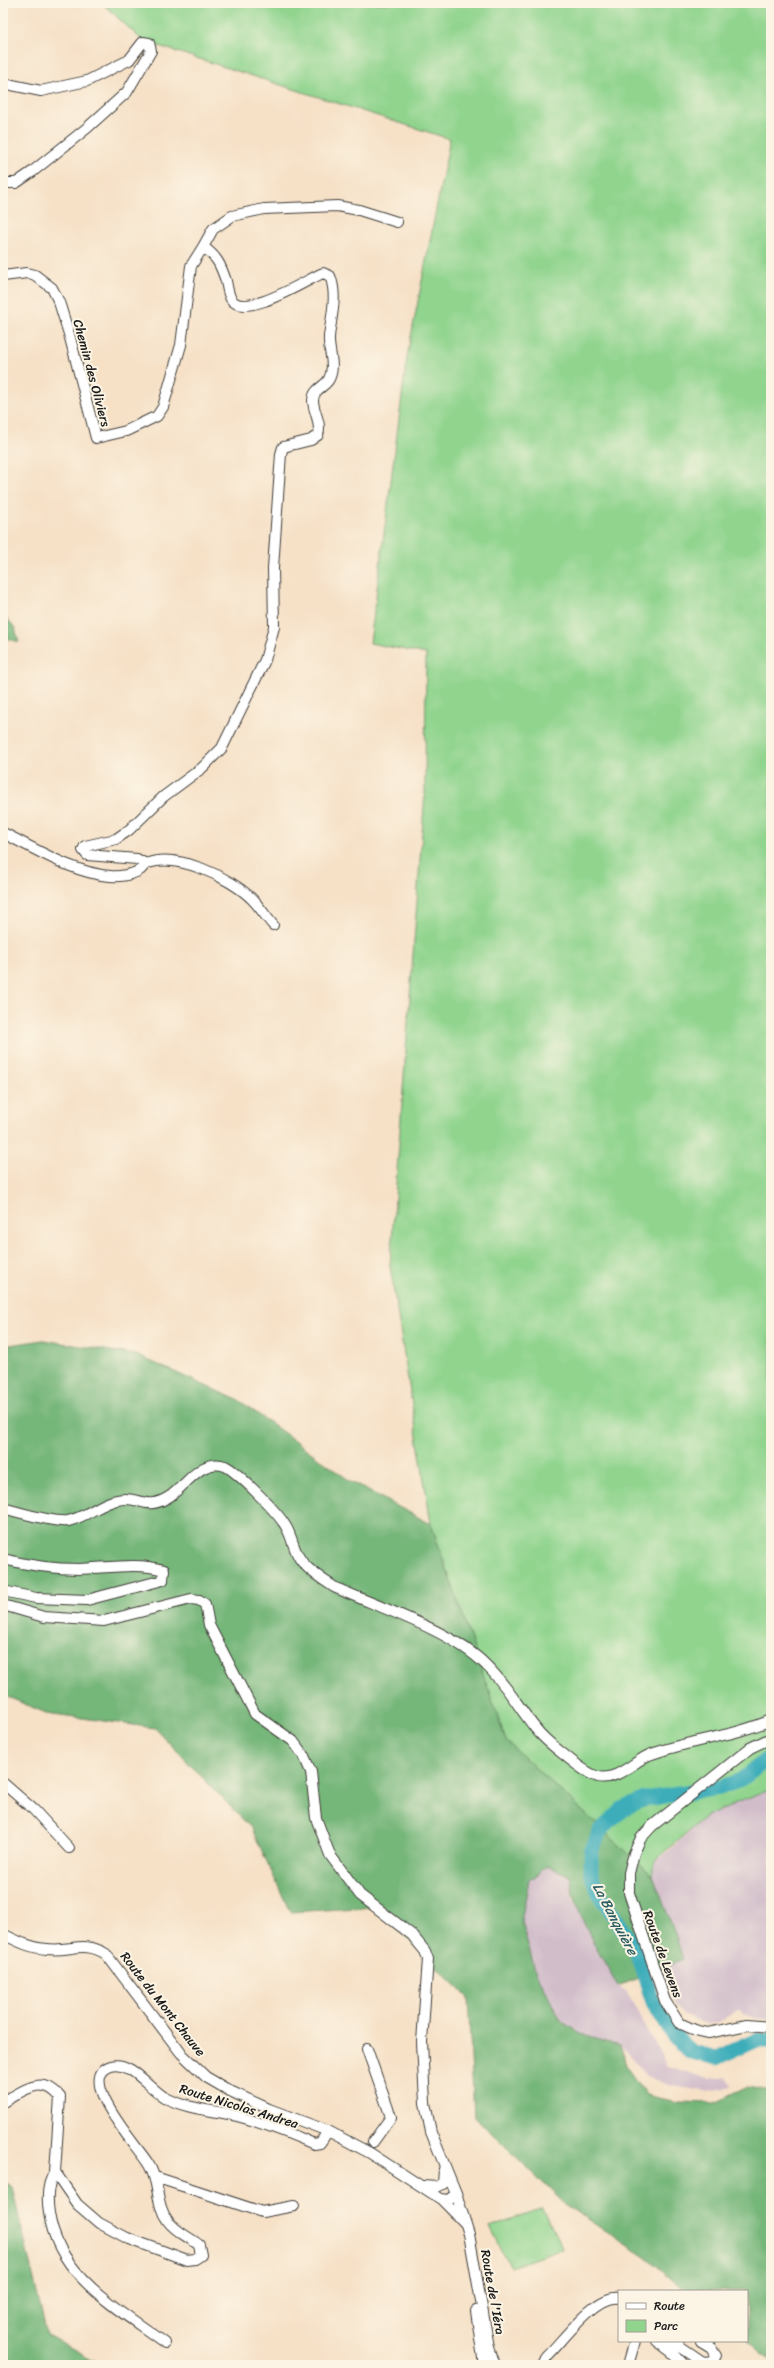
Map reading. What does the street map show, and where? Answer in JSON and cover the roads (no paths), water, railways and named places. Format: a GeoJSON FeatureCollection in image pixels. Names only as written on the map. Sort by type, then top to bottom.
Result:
{"type":"FeatureCollection","features":[{"type":"Feature","properties":{"kind":"street"},"geometry":{"type":"LineString","coordinates":[[3,183],[16,183],[32,172],[87,128],[126,92],[151,51],[149,43],[143,42],[129,60],[88,81],[41,91],[25,90],[12,85]]}},
{"type":"Feature","properties":{"kind":"street"},"geometry":{"type":"LineString","coordinates":[[273,925],[252,899],[224,878],[192,864],[168,861],[146,864],[137,859],[86,854],[83,850],[85,846],[116,839],[129,830],[163,797],[202,768],[222,748],[265,660],[274,627],[272,568],[281,454],[283,447],[311,440],[318,435],[320,427],[313,400],[316,390],[329,380],[333,369],[329,338],[334,312],[333,283],[330,276],[323,273],[274,297],[246,307],[237,304],[231,299],[220,263],[212,252],[203,247],[213,229],[232,216],[264,209],[337,206],[359,210],[398,222]]}},
{"type":"Feature","properties":{"kind":"street","name":"Chemin des Oliviers"},"geometry":{"type":"LineString","coordinates":[[3,276],[27,273],[35,275],[52,288],[59,302],[69,334],[96,438],[126,431],[157,416],[163,406],[181,345],[191,266],[203,247]]}},
{"type":"Feature","properties":{"kind":"street"},"geometry":{"type":"LineString","coordinates":[[3,833],[78,869],[94,874],[111,876],[129,874],[139,871],[146,864]]}},
{"type":"Feature","properties":{"kind":"street"},"geometry":{"type":"LineString","coordinates":[[3,1508],[67,1521],[107,1502],[125,1498],[147,1505],[167,1498],[207,1465],[215,1464],[226,1466],[246,1482],[286,1525],[295,1552],[302,1563],[316,1575],[334,1587],[455,1640],[486,1664],[514,1697],[536,1730],[586,1772],[598,1777],[609,1777],[620,1773],[639,1760],[683,1744],[734,1733],[771,1720]]}},
{"type":"Feature","properties":{"kind":"street"},"geometry":{"type":"LineString","coordinates":[[3,1559],[20,1564],[77,1569],[151,1566],[164,1570],[163,1580],[87,1600],[36,1598],[3,1591]]}},
{"type":"Feature","properties":{"kind":"street","name":"Route de l'Iéra"},"geometry":{"type":"LineString","coordinates":[[3,1605],[44,1617],[104,1621],[191,1599],[199,1600],[205,1604],[209,1625],[255,1714],[292,1741],[304,1756],[311,1772],[316,1818],[330,1855],[360,1895],[412,1935],[425,1951],[428,1959],[422,2042],[422,2076],[425,2103],[431,2132],[456,2194],[472,2243],[481,2300],[495,2365]]}},
{"type":"Feature","properties":{"kind":"street","name":"Route de Levens"},"geometry":{"type":"LineString","coordinates":[[771,1738],[750,1748],[718,1772],[670,1811],[641,1838],[634,1853],[629,1872],[629,1893],[665,2001],[679,2023],[695,2030],[708,2033],[747,2025],[771,2027]]}},
{"type":"Feature","properties":{"kind":"street"},"geometry":{"type":"LineString","coordinates":[[3,1783],[34,1810],[69,1848]]}},
{"type":"Feature","properties":{"kind":"street","name":"Route du Mont Chauve"},"geometry":{"type":"LineString","coordinates":[[3,1934],[22,1944],[47,1950],[95,1947],[106,1954],[181,2052],[206,2077],[230,2091],[269,2109],[328,2132],[423,2186],[441,2199]]}},
{"type":"Feature","properties":{"kind":"street"},"geometry":{"type":"LineString","coordinates":[[367,2049],[390,2117],[373,2142]]}},
{"type":"Feature","properties":{"kind":"street","name":"Route Nicolas Andrea"},"geometry":{"type":"LineString","coordinates":[[55,2172],[77,2204],[99,2223],[127,2238],[187,2260],[195,2259],[201,2255],[199,2245],[178,2232],[168,2221],[160,2207],[155,2177],[149,2164],[122,2129],[100,2089],[100,2079],[110,2066],[119,2066],[128,2069],[164,2097],[181,2104],[238,2116],[314,2144],[320,2143],[328,2132]]}},
{"type":"Feature","properties":{"kind":"street"},"geometry":{"type":"LineString","coordinates":[[3,2102],[32,2086],[44,2085],[54,2089],[60,2097],[55,2172],[51,2178],[48,2204],[51,2227],[61,2252],[71,2267],[111,2305],[165,2343]]}},
{"type":"Feature","properties":{"kind":"street"},"geometry":{"type":"LineString","coordinates":[[423,2186],[440,2187],[456,2194],[450,2200],[441,2199],[440,2187],[444,2178],[443,2163]]}},
{"type":"Feature","properties":{"kind":"street"},"geometry":{"type":"LineString","coordinates":[[155,2177],[262,2212],[294,2206]]}},
{"type":"Feature","properties":{"kind":"street","name":"Route de l'Iéra"},"geometry":{"type":"LineString","coordinates":[[441,2199],[466,2224]]}},
{"type":"Feature","properties":{"kind":"street"},"geometry":{"type":"LineString","coordinates":[[543,2365],[547,2356],[594,2307],[607,2300],[618,2298]]}},
{"type":"Feature","properties":{"kind":"street"},"geometry":{"type":"LineString","coordinates":[[481,2300],[475,2307],[484,2365]]}},
{"type":"Feature","properties":{"kind":"street"},"geometry":{"type":"LineString","coordinates":[[628,2365],[634,2342]]}},
{"type":"Feature","properties":{"kind":"street"},"geometry":{"type":"LineString","coordinates":[[658,2342],[673,2353],[684,2365]]}},
{"type":"Feature","properties":{"kind":"street"},"geometry":{"type":"LineString","coordinates":[[673,2342],[703,2362],[713,2361],[716,2355],[714,2351],[702,2342]]}},
{"type":"Feature","properties":{"kind":"waterway","name":"La Banquière"},"geometry":{"type":"LineString","coordinates":[[771,1756],[741,1780],[719,1788],[645,1799],[622,1809],[600,1831],[591,1852],[591,1874],[599,1894],[627,1935],[638,1957],[653,2002],[673,2035],[691,2052],[717,2058],[757,2040],[771,2040]]}}]}
